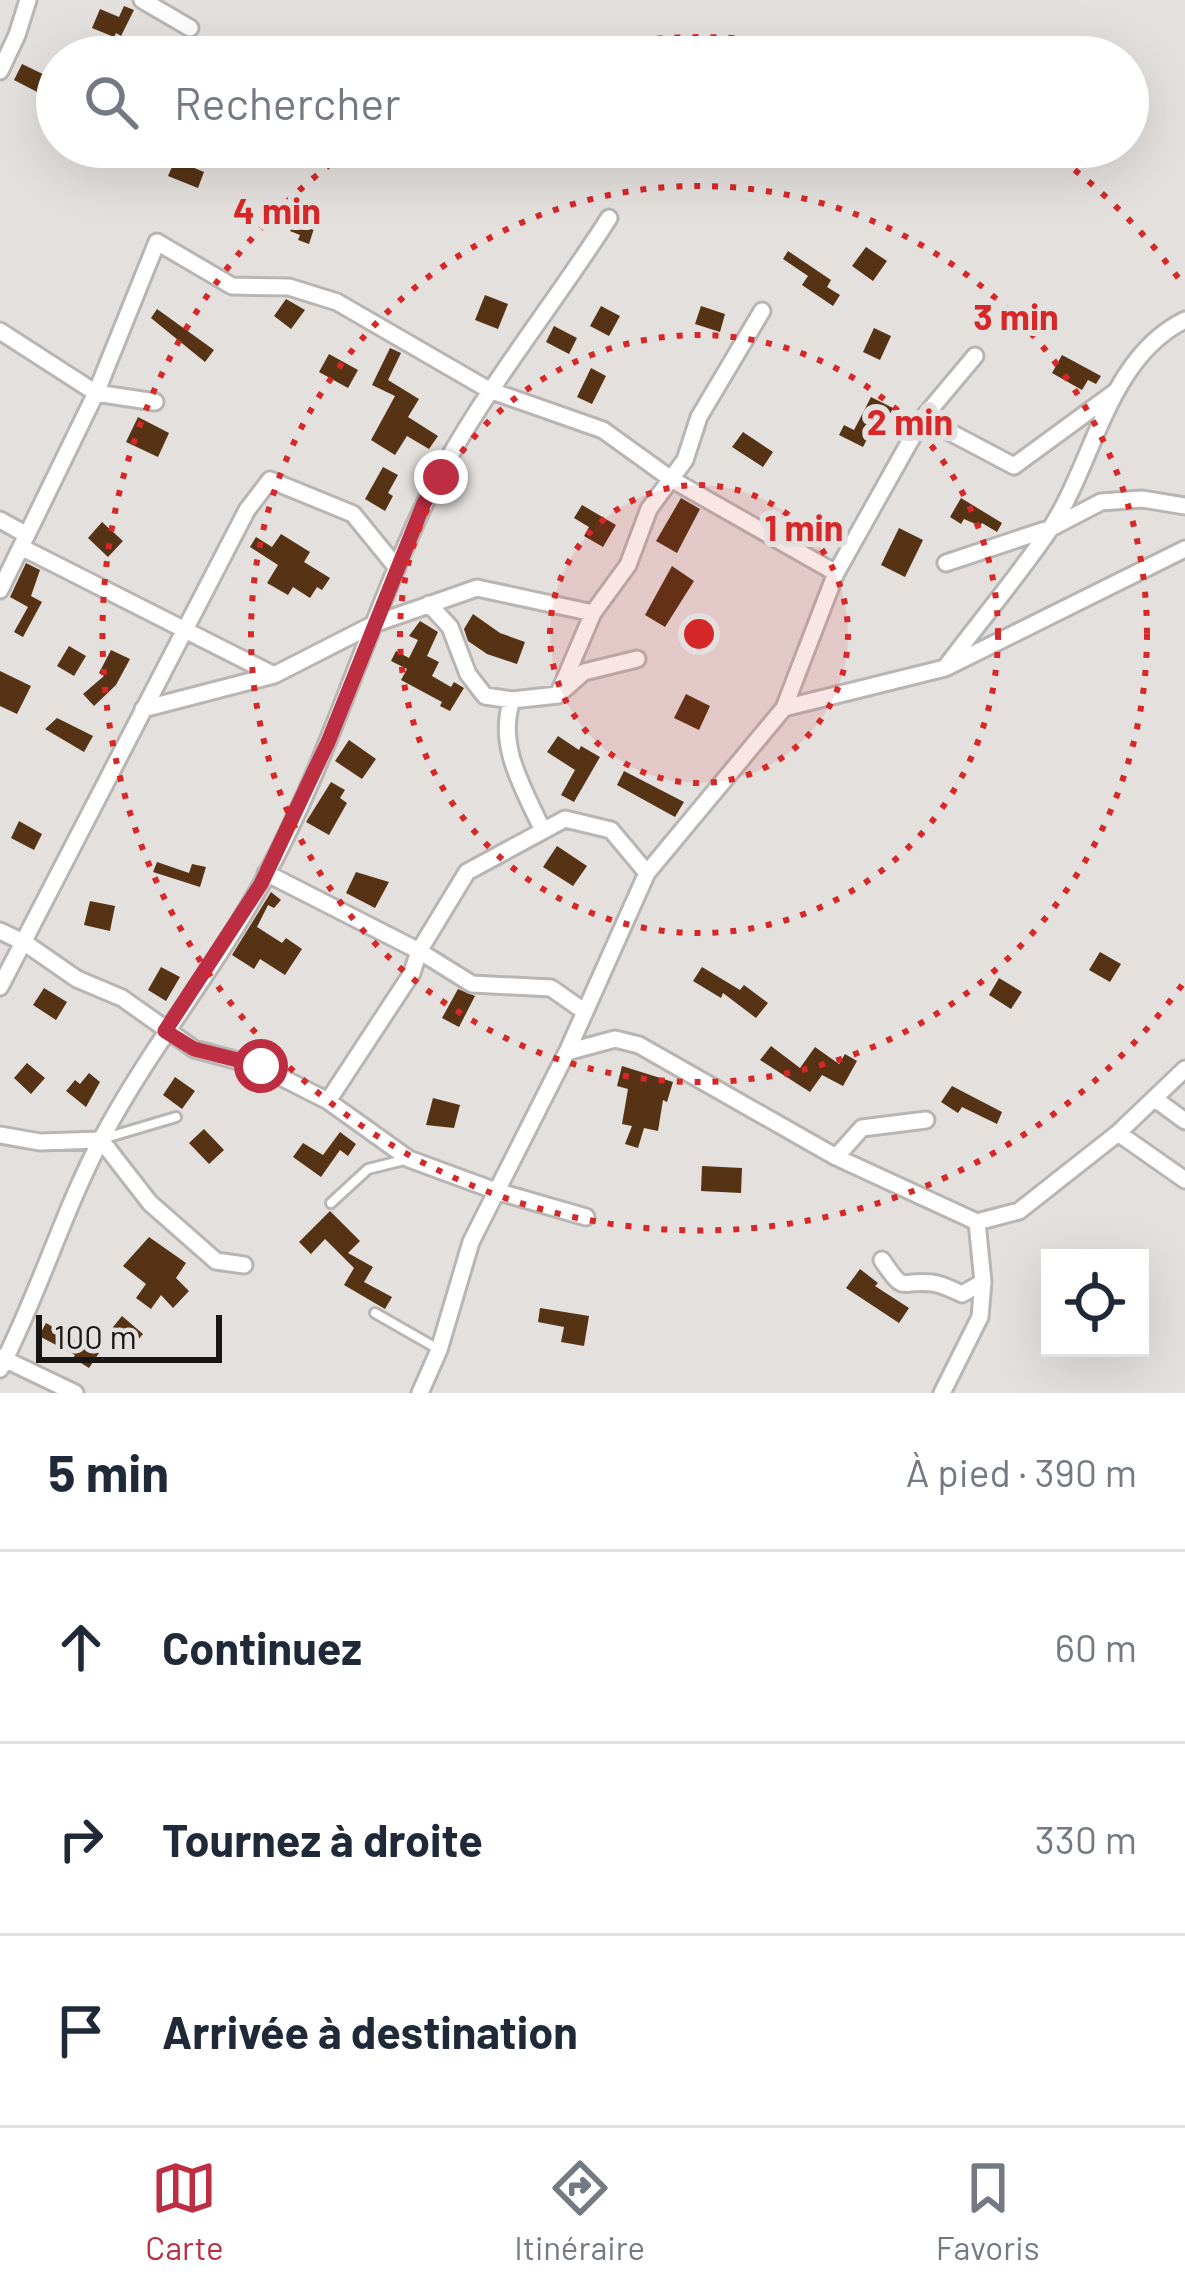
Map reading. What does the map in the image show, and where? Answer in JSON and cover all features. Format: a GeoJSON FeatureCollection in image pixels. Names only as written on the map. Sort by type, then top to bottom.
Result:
{"type":"FeatureCollection","features":[{"type":"Feature","properties":{"kind":"street"},"geometry":{"type":"LineString","coordinates":[[0,71],[28,0]]}},
{"type":"Feature","properties":{"kind":"street"},"geometry":{"type":"LineString","coordinates":[[142,0],[190,28]]}},
{"type":"Feature","properties":{"kind":"street"},"geometry":{"type":"LineString","coordinates":[[75,1393],[2,1362],[101,1140],[266,874],[328,742],[424,503],[489,390],[609,218]]}},
{"type":"Feature","properties":{"kind":"street"},"geometry":{"type":"LineString","coordinates":[[0,590],[96,393],[157,242],[232,286],[289,287],[337,302],[489,390],[603,430],[671,479],[836,573]]}},
{"type":"Feature","properties":{"kind":"street"},"geometry":{"type":"LineString","coordinates":[[558,695],[593,613],[628,565],[649,509],[685,460],[699,417],[762,311]]}},
{"type":"Feature","properties":{"kind":"street"},"geometry":{"type":"LineString","coordinates":[[945,668],[1051,528],[1118,390],[1159,333],[1185,320]]}},
{"type":"Feature","properties":{"kind":"street"},"geometry":{"type":"LineString","coordinates":[[0,331],[96,393],[155,402]]}},
{"type":"Feature","properties":{"kind":"street"},"geometry":{"type":"LineString","coordinates":[[420,1393],[439,1350],[471,1242],[567,1052],[647,873],[784,708],[836,573],[923,418],[976,356]]}},
{"type":"Feature","properties":{"kind":"street"},"geometry":{"type":"LineString","coordinates":[[923,418],[1014,466],[1118,390]]}},
{"type":"Feature","properties":{"kind":"street"},"geometry":{"type":"LineString","coordinates":[[0,987],[247,510],[270,480],[353,514],[397,568]]}},
{"type":"Feature","properties":{"kind":"street"},"geometry":{"type":"LineString","coordinates":[[946,563],[1051,528],[1101,502],[1142,499],[1185,506]]}},
{"type":"Feature","properties":{"kind":"street"},"geometry":{"type":"LineString","coordinates":[[0,520],[24,541],[274,675]]}},
{"type":"Feature","properties":{"kind":"street"},"geometry":{"type":"LineString","coordinates":[[784,708],[945,668],[1185,549]]}},
{"type":"Feature","properties":{"kind":"street"},"geometry":{"type":"LineString","coordinates":[[143,709],[274,675],[374,623],[477,588],[593,613]]}},
{"type":"Feature","properties":{"kind":"street"},"geometry":{"type":"LineString","coordinates":[[430,604],[450,627],[468,674],[485,696],[512,700],[558,695],[584,672],[637,659]]}},
{"type":"Feature","properties":{"kind":"street"},"geometry":{"type":"LineString","coordinates":[[512,700],[504,724],[509,756],[543,831]]}},
{"type":"Feature","properties":{"kind":"street"},"geometry":{"type":"LineString","coordinates":[[328,1100],[412,973],[418,951],[467,872],[565,819],[611,830],[647,873]]}},
{"type":"Feature","properties":{"kind":"street"},"geometry":{"type":"LineString","coordinates":[[266,874],[418,951],[472,984],[550,988],[585,1012]]}},
{"type":"Feature","properties":{"kind":"street"},"geometry":{"type":"LineString","coordinates":[[0,931],[76,979],[122,998],[194,1049],[261,1066],[328,1100],[409,1159],[586,1217]]}},
{"type":"Feature","properties":{"kind":"street"},"geometry":{"type":"LineString","coordinates":[[567,1052],[615,1039],[639,1045],[836,1157],[977,1222],[1019,1211],[1118,1133],[1185,1069]]}},
{"type":"Feature","properties":{"kind":"street"},"geometry":{"type":"LineString","coordinates":[[1155,1100],[1185,1121]]}},
{"type":"Feature","properties":{"kind":"street"},"geometry":{"type":"LineString","coordinates":[[836,1157],[862,1128],[926,1120]]}},
{"type":"Feature","properties":{"kind":"street"},"geometry":{"type":"LineString","coordinates":[[1118,1133],[1185,1180]]}},
{"type":"Feature","properties":{"kind":"street"},"geometry":{"type":"LineString","coordinates":[[0,1135],[40,1142],[101,1140]]}},
{"type":"Feature","properties":{"kind":"street"},"geometry":{"type":"LineString","coordinates":[[101,1140],[150,1203],[215,1262],[244,1265]]}},
{"type":"Feature","properties":{"kind":"street"},"geometry":{"type":"LineString","coordinates":[[942,1393],[980,1317],[983,1282],[977,1222]]}},
{"type":"Feature","properties":{"kind":"street"},"geometry":{"type":"LineString","coordinates":[[881,1259],[895,1279],[908,1287],[937,1282],[962,1294],[983,1282]]}},
{"type":"Feature","properties":{"kind":"lane"},"geometry":{"type":"LineString","coordinates":[[101,1140],[176,1118]]}},
{"type":"Feature","properties":{"kind":"lane"},"geometry":{"type":"LineString","coordinates":[[331,1203],[368,1168],[409,1159]]}},
{"type":"Feature","properties":{"kind":"lane"},"geometry":{"type":"LineString","coordinates":[[376,1313],[439,1350]]}},
{"type":"Feature","properties":{"kind":"building"},"geometry":{"type":"Polygon","coordinates":[[[124,6],[134,10],[121,36],[92,28],[100,9],[119,17],[124,6]]]}},
{"type":"Feature","properties":{"kind":"building"},"geometry":{"type":"Polygon","coordinates":[[[22,64],[36,71],[36,91],[14,80],[22,64]]]}},
{"type":"Feature","properties":{"kind":"building"},"geometry":{"type":"Polygon","coordinates":[[[172,168],[204,172],[198,188],[168,176],[172,168]]]}},
{"type":"Feature","properties":{"kind":"building"},"geometry":{"type":"Polygon","coordinates":[[[274,204],[317,219],[309,244],[298,240],[300,235],[291,228],[269,221],[274,204]]]}},
{"type":"Feature","properties":{"kind":"building"},"geometry":{"type":"Polygon","coordinates":[[[866,247],[887,261],[873,281],[852,266],[866,247]]]}},
{"type":"Feature","properties":{"kind":"building"},"geometry":{"type":"Polygon","coordinates":[[[788,251],[831,280],[827,287],[840,295],[833,306],[802,285],[808,276],[783,259],[788,251]]]}},
{"type":"Feature","properties":{"kind":"building"},"geometry":{"type":"Polygon","coordinates":[[[485,295],[508,304],[498,329],[475,320],[485,295]]]}},
{"type":"Feature","properties":{"kind":"building"},"geometry":{"type":"Polygon","coordinates":[[[286,299],[305,310],[291,329],[274,316],[286,299]]]}},
{"type":"Feature","properties":{"kind":"building"},"geometry":{"type":"Polygon","coordinates":[[[601,306],[620,316],[609,336],[590,326],[601,306]]]}},
{"type":"Feature","properties":{"kind":"building"},"geometry":{"type":"Polygon","coordinates":[[[701,306],[725,314],[720,332],[695,324],[701,306]]]}},
{"type":"Feature","properties":{"kind":"building"},"geometry":{"type":"Polygon","coordinates":[[[157,309],[214,350],[205,362],[151,318],[157,309]]]}},
{"type":"Feature","properties":{"kind":"building"},"geometry":{"type":"Polygon","coordinates":[[[554,326],[577,338],[569,354],[546,342],[554,326]]]}},
{"type":"Feature","properties":{"kind":"building"},"geometry":{"type":"Polygon","coordinates":[[[874,328],[891,336],[880,360],[863,352],[874,328]]]}},
{"type":"Feature","properties":{"kind":"building"},"geometry":{"type":"Polygon","coordinates":[[[390,348],[401,353],[388,380],[419,399],[408,417],[438,436],[429,449],[407,436],[395,455],[371,440],[395,396],[372,385],[390,348]]]}},
{"type":"Feature","properties":{"kind":"building"},"geometry":{"type":"Polygon","coordinates":[[[329,354],[358,370],[348,388],[319,372],[329,354]]]}},
{"type":"Feature","properties":{"kind":"building"},"geometry":{"type":"Polygon","coordinates":[[[1062,355],[1101,376],[1096,384],[1088,380],[1082,390],[1052,373],[1062,355]]]}},
{"type":"Feature","properties":{"kind":"building"},"geometry":{"type":"Polygon","coordinates":[[[591,368],[606,376],[592,404],[577,397],[591,368]]]}},
{"type":"Feature","properties":{"kind":"building"},"geometry":{"type":"Polygon","coordinates":[[[871,397],[893,408],[884,426],[876,422],[863,447],[839,435],[844,425],[854,430],[871,397]]]}},
{"type":"Feature","properties":{"kind":"building"},"geometry":{"type":"Polygon","coordinates":[[[138,417],[169,433],[158,457],[126,442],[138,417]]]}},
{"type":"Feature","properties":{"kind":"building"},"geometry":{"type":"Polygon","coordinates":[[[743,432],[773,452],[763,467],[732,447],[743,432]]]}},
{"type":"Feature","properties":{"kind":"building"},"geometry":{"type":"Polygon","coordinates":[[[383,467],[398,475],[385,511],[365,499],[383,467]]]}},
{"type":"Feature","properties":{"kind":"building"},"geometry":{"type":"Polygon","coordinates":[[[681,498],[700,509],[677,553],[656,541],[681,498]]]}},
{"type":"Feature","properties":{"kind":"building"},"geometry":{"type":"Polygon","coordinates":[[[961,498],[1002,523],[997,532],[982,523],[964,519],[961,524],[950,517],[961,498]]]}},
{"type":"Feature","properties":{"kind":"building"},"geometry":{"type":"Polygon","coordinates":[[[582,505],[616,525],[603,547],[584,536],[589,527],[574,518],[582,505]]]}},
{"type":"Feature","properties":{"kind":"building"},"geometry":{"type":"Polygon","coordinates":[[[102,522],[123,541],[108,557],[88,538],[102,522]]]}},
{"type":"Feature","properties":{"kind":"building"},"geometry":{"type":"Polygon","coordinates":[[[899,528],[923,540],[905,577],[881,565],[899,528]]]}},
{"type":"Feature","properties":{"kind":"building"},"geometry":{"type":"Polygon","coordinates":[[[281,534],[310,552],[304,562],[330,578],[310,598],[293,587],[288,595],[267,583],[278,565],[250,547],[256,537],[272,547],[281,534]]]}},
{"type":"Feature","properties":{"kind":"building"},"geometry":{"type":"Polygon","coordinates":[[[26,563],[40,570],[31,596],[42,602],[23,637],[14,632],[28,607],[10,597],[26,563]]]}},
{"type":"Feature","properties":{"kind":"building"},"geometry":{"type":"Polygon","coordinates":[[[672,566],[694,581],[665,627],[645,615],[672,566]]]}},
{"type":"Feature","properties":{"kind":"building"},"geometry":{"type":"Polygon","coordinates":[[[473,614],[500,633],[525,642],[517,664],[487,654],[468,641],[464,629],[473,614]]]}},
{"type":"Feature","properties":{"kind":"building"},"geometry":{"type":"Polygon","coordinates":[[[420,621],[438,632],[427,656],[439,662],[432,676],[451,687],[454,682],[464,688],[450,711],[401,680],[407,669],[391,661],[396,651],[409,658],[418,640],[409,636],[420,621]]]}},
{"type":"Feature","properties":{"kind":"building"},"geometry":{"type":"Polygon","coordinates":[[[69,646],[86,656],[74,676],[57,666],[69,646]]]}},
{"type":"Feature","properties":{"kind":"building"},"geometry":{"type":"Polygon","coordinates":[[[111,650],[130,659],[116,685],[94,706],[83,694],[104,676],[99,673],[111,650]]]}},
{"type":"Feature","properties":{"kind":"building"},"geometry":{"type":"Polygon","coordinates":[[[0,671],[31,686],[17,714],[0,706],[0,671]]]}},
{"type":"Feature","properties":{"kind":"building"},"geometry":{"type":"Polygon","coordinates":[[[686,694],[710,706],[699,730],[674,718],[686,694]]]}},
{"type":"Feature","properties":{"kind":"building"},"geometry":{"type":"Polygon","coordinates":[[[57,718],[93,736],[84,752],[45,729],[57,718]]]}},
{"type":"Feature","properties":{"kind":"building"},"geometry":{"type":"Polygon","coordinates":[[[558,736],[600,757],[574,802],[561,795],[575,770],[547,752],[558,736]]]}},
{"type":"Feature","properties":{"kind":"building"},"geometry":{"type":"Polygon","coordinates":[[[349,740],[376,759],[362,779],[335,761],[349,740]]]}},
{"type":"Feature","properties":{"kind":"building"},"geometry":{"type":"Polygon","coordinates":[[[624,771],[684,802],[675,817],[617,785],[624,771]]]}},
{"type":"Feature","properties":{"kind":"building"},"geometry":{"type":"Polygon","coordinates":[[[331,782],[345,790],[340,798],[347,803],[329,835],[306,822],[331,782]]]}},
{"type":"Feature","properties":{"kind":"building"},"geometry":{"type":"Polygon","coordinates":[[[19,821],[42,834],[34,850],[11,838],[19,821]]]}},
{"type":"Feature","properties":{"kind":"building"},"geometry":{"type":"Polygon","coordinates":[[[557,846],[587,866],[573,886],[543,867],[557,846]]]}},
{"type":"Feature","properties":{"kind":"building"},"geometry":{"type":"Polygon","coordinates":[[[157,862],[189,873],[192,864],[206,867],[200,887],[153,872],[157,862]]]}},
{"type":"Feature","properties":{"kind":"building"},"geometry":{"type":"Polygon","coordinates":[[[356,872],[389,882],[375,908],[346,893],[356,872]]]}},
{"type":"Feature","properties":{"kind":"building"},"geometry":{"type":"Polygon","coordinates":[[[271,892],[281,900],[274,908],[268,905],[257,927],[302,949],[285,975],[260,959],[254,969],[232,955],[271,892]]]}},
{"type":"Feature","properties":{"kind":"building"},"geometry":{"type":"Polygon","coordinates":[[[90,901],[115,906],[110,931],[84,925],[90,901]]]}},
{"type":"Feature","properties":{"kind":"building"},"geometry":{"type":"Polygon","coordinates":[[[1100,952],[1121,964],[1110,982],[1089,970],[1100,952]]]}},
{"type":"Feature","properties":{"kind":"building"},"geometry":{"type":"Polygon","coordinates":[[[161,967],[180,977],[166,1001],[148,990],[161,967]]]}},
{"type":"Feature","properties":{"kind":"building"},"geometry":{"type":"Polygon","coordinates":[[[702,967],[740,990],[744,985],[768,1003],[756,1018],[723,993],[721,998],[693,981],[702,967]]]}},
{"type":"Feature","properties":{"kind":"building"},"geometry":{"type":"Polygon","coordinates":[[[999,978],[1022,992],[1011,1009],[989,995],[999,978]]]}},
{"type":"Feature","properties":{"kind":"building"},"geometry":{"type":"Polygon","coordinates":[[[44,988],[67,1002],[56,1020],[33,1005],[44,988]]]}},
{"type":"Feature","properties":{"kind":"building"},"geometry":{"type":"Polygon","coordinates":[[[458,989],[475,996],[459,1027],[442,1018],[458,989]]]}},
{"type":"Feature","properties":{"kind":"building"},"geometry":{"type":"Polygon","coordinates":[[[771,1046],[800,1068],[815,1047],[839,1064],[845,1054],[857,1061],[843,1086],[822,1075],[810,1092],[760,1060],[771,1046]]]}},
{"type":"Feature","properties":{"kind":"building"},"geometry":{"type":"Polygon","coordinates":[[[27,1063],[45,1078],[31,1094],[14,1078],[27,1063]]]}},
{"type":"Feature","properties":{"kind":"building"},"geometry":{"type":"Polygon","coordinates":[[[622,1066],[673,1082],[667,1102],[663,1100],[658,1131],[644,1128],[638,1148],[625,1144],[632,1126],[622,1124],[628,1089],[617,1086],[622,1066]]]}},
{"type":"Feature","properties":{"kind":"building"},"geometry":{"type":"Polygon","coordinates":[[[89,1073],[100,1082],[86,1107],[66,1091],[89,1073]]]}},
{"type":"Feature","properties":{"kind":"building"},"geometry":{"type":"Polygon","coordinates":[[[175,1077],[195,1091],[182,1109],[163,1095],[175,1077]]]}},
{"type":"Feature","properties":{"kind":"building"},"geometry":{"type":"Polygon","coordinates":[[[952,1086],[1002,1112],[997,1124],[962,1107],[958,1113],[941,1102],[952,1086]]]}},
{"type":"Feature","properties":{"kind":"building"},"geometry":{"type":"Polygon","coordinates":[[[433,1098],[460,1105],[454,1128],[426,1125],[433,1098]]]}},
{"type":"Feature","properties":{"kind":"building"},"geometry":{"type":"Polygon","coordinates":[[[204,1129],[224,1150],[209,1164],[189,1143],[204,1129]]]}},
{"type":"Feature","properties":{"kind":"building"},"geometry":{"type":"Polygon","coordinates":[[[340,1132],[356,1144],[348,1156],[340,1150],[321,1177],[293,1157],[303,1143],[323,1155],[340,1132]]]}},
{"type":"Feature","properties":{"kind":"building"},"geometry":{"type":"Polygon","coordinates":[[[702,1166],[742,1168],[741,1193],[701,1191],[702,1166]]]}},
{"type":"Feature","properties":{"kind":"building"},"geometry":{"type":"Polygon","coordinates":[[[330,1211],[360,1241],[348,1253],[373,1267],[364,1282],[392,1297],[385,1309],[344,1285],[354,1268],[325,1239],[311,1254],[299,1242],[330,1211]]]}},
{"type":"Feature","properties":{"kind":"building"},"geometry":{"type":"Polygon","coordinates":[[[149,1237],[186,1263],[176,1278],[189,1291],[173,1308],[161,1295],[151,1309],[136,1298],[146,1284],[123,1266],[149,1237]]]}},
{"type":"Feature","properties":{"kind":"building"},"geometry":{"type":"Polygon","coordinates":[[[860,1269],[878,1283],[875,1286],[909,1308],[899,1323],[846,1288],[860,1269]]]}},
{"type":"Feature","properties":{"kind":"building"},"geometry":{"type":"Polygon","coordinates":[[[540,1308],[589,1316],[584,1346],[561,1342],[564,1327],[538,1322],[540,1308]]]}},
{"type":"Feature","properties":{"kind":"building"},"geometry":{"type":"Polygon","coordinates":[[[122,1316],[143,1334],[130,1349],[109,1332],[122,1316]]]}},
{"type":"Feature","properties":{"kind":"building"},"geometry":{"type":"Polygon","coordinates":[[[46,1323],[99,1353],[89,1368],[39,1336],[46,1323]]]}},
{"type":"Feature","properties":{"kind":"route"},"geometry":{"type":"LineString","coordinates":[[261,1066],[194,1049],[165,1031],[261,884],[328,742],[424,503],[441,477]]}}]}
